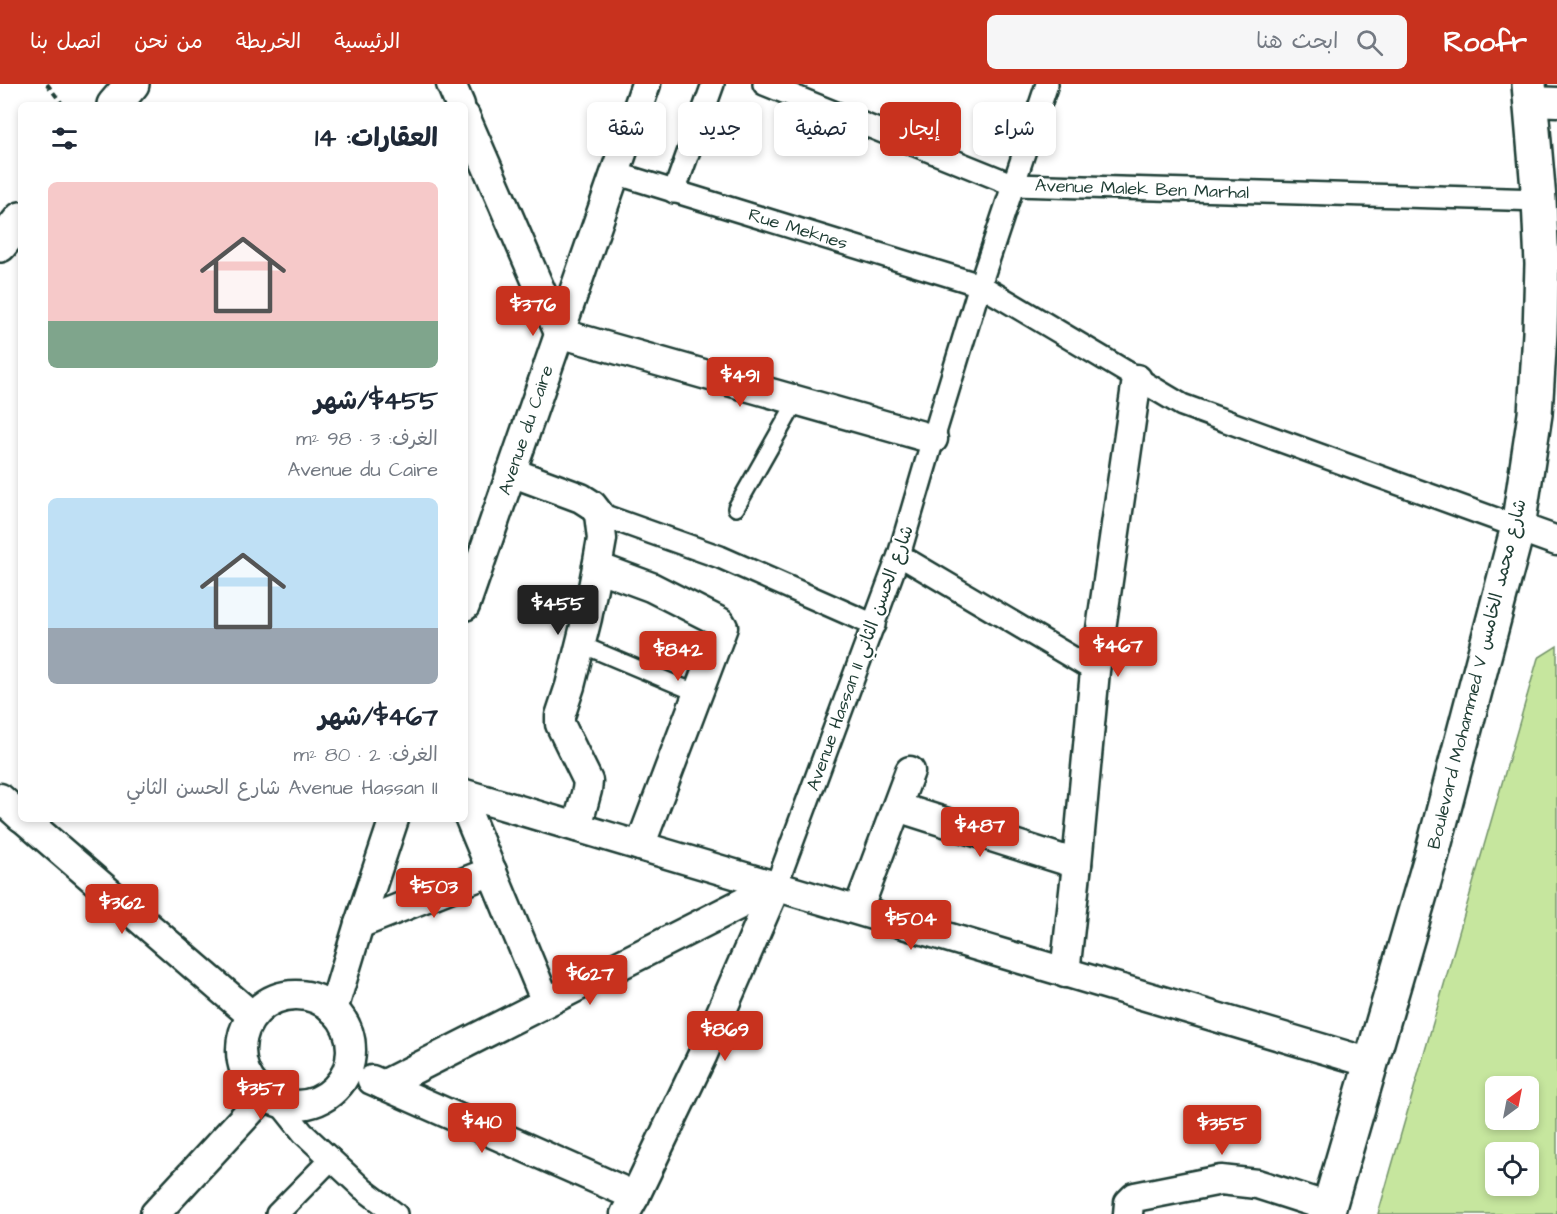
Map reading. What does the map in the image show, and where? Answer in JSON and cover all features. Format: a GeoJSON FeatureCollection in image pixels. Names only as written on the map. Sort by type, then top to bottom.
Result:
{"type":"FeatureCollection","features":[{"type":"Feature","properties":{"kind":"street"},"geometry":{"type":"LineString","coordinates":[[117,102],[132,84]]}},
{"type":"Feature","properties":{"kind":"street"},"geometry":{"type":"LineString","coordinates":[[451,84],[459,102]]}},
{"type":"Feature","properties":{"kind":"street","name":"Avenue du Caire"},"geometry":{"type":"LineString","coordinates":[[468,597],[646,84]]}},
{"type":"Feature","properties":{"kind":"street"},"geometry":{"type":"LineString","coordinates":[[674,192],[713,84]]}},
{"type":"Feature","properties":{"kind":"street","name":"Avenue Malek Ben Marhal"},"geometry":{"type":"LineString","coordinates":[[764,84],[1014,185],[1539,200]]}},
{"type":"Feature","properties":{"kind":"street","name":"Avenue Hassan II شارع الحسن الثاني"},"geometry":{"type":"LineString","coordinates":[[630,1205],[703,1054],[776,886],[874,625],[899,555],[980,285],[1047,84]]}},
{"type":"Feature","properties":{"kind":"street","name":"Boulevard Mohammed V شارع محمد الخامس"},"geometry":{"type":"LineString","coordinates":[[1328,1211],[1432,854],[1518,527],[1535,414],[1540,333],[1542,264],[1539,200],[1539,96]]}},
{"type":"Feature","properties":{"kind":"street"},"geometry":{"type":"LineString","coordinates":[[468,123],[559,333],[933,439]]}},
{"type":"Feature","properties":{"kind":"street","name":"Rue Meknes"},"geometry":{"type":"LineString","coordinates":[[615,173],[980,285],[1182,405],[1518,527]]}},
{"type":"Feature","properties":{"kind":"street"},"geometry":{"type":"LineString","coordinates":[[0,245],[18,223]]}},
{"type":"Feature","properties":{"kind":"street"},"geometry":{"type":"LineString","coordinates":[[1065,972],[1095,671],[1137,379]]}},
{"type":"Feature","properties":{"kind":"street"},"geometry":{"type":"LineString","coordinates":[[511,472],[581,498],[592,505],[599,514],[602,539],[597,567],[580,644],[560,716],[560,724],[588,781],[588,790],[577,827]]}},
{"type":"Feature","properties":{"kind":"street"},"geometry":{"type":"LineString","coordinates":[[599,514],[720,558],[874,625]]}},
{"type":"Feature","properties":{"kind":"street"},"geometry":{"type":"LineString","coordinates":[[1518,527],[1557,541]]}},
{"type":"Feature","properties":{"kind":"street"},"geometry":{"type":"LineString","coordinates":[[899,555],[1095,671]]}},
{"type":"Feature","properties":{"kind":"street"},"geometry":{"type":"LineString","coordinates":[[597,567],[651,587],[720,622],[723,627],[640,846]]}},
{"type":"Feature","properties":{"kind":"street"},"geometry":{"type":"LineString","coordinates":[[858,910],[910,771]]}},
{"type":"Feature","properties":{"kind":"street"},"geometry":{"type":"LineString","coordinates":[[468,795],[1371,1063]]}},
{"type":"Feature","properties":{"kind":"street"},"geometry":{"type":"LineString","coordinates":[[0,798],[18,814]]}},
{"type":"Feature","properties":{"kind":"street"},"geometry":{"type":"LineString","coordinates":[[897,807],[1077,864]]}},
{"type":"Feature","properties":{"kind":"street"},"geometry":{"type":"LineString","coordinates":[[468,814],[546,1002]]}},
{"type":"Feature","properties":{"kind":"street"},"geometry":{"type":"LineString","coordinates":[[27,822],[251,1015]]}},
{"type":"Feature","properties":{"kind":"street"},"geometry":{"type":"LineString","coordinates":[[333,1010],[393,822]]}},
{"type":"Feature","properties":{"kind":"street"},"geometry":{"type":"LineString","coordinates":[[359,924],[492,871]]}},
{"type":"Feature","properties":{"kind":"street"},"geometry":{"type":"LineString","coordinates":[[383,1085],[776,886]]}},
{"type":"Feature","properties":{"kind":"street"},"geometry":{"type":"LineString","coordinates":[[271,1100],[296,1106],[312,1104],[328,1096],[340,1084],[348,1070],[351,1054],[350,1037],[343,1022],[320,1000],[289,995],[273,999],[251,1015],[242,1036],[240,1052],[243,1069],[252,1084],[303,1133],[363,1189],[396,1214]]}},
{"type":"Feature","properties":{"kind":"street"},"geometry":{"type":"LineString","coordinates":[[348,1070],[630,1205]]}},
{"type":"Feature","properties":{"kind":"street"},"geometry":{"type":"LineString","coordinates":[[155,1214],[271,1100]]}},
{"type":"Feature","properties":{"kind":"street"},"geometry":{"type":"LineString","coordinates":[[277,1214],[331,1159]]}},
{"type":"Feature","properties":{"kind":"street"},"geometry":{"type":"LineString","coordinates":[[1128,1214],[1130,1203],[1135,1197],[1221,1180],[1257,1184],[1328,1211]]}},
{"type":"Feature","properties":{"kind":"lane"},"geometry":{"type":"LineString","coordinates":[[736,508],[797,400]]}},
{"type":"Feature","properties":{"kind":"lane"},"geometry":{"type":"LineString","coordinates":[[580,644],[699,694]]}},
{"type":"Feature","properties":{"kind":"path"},"geometry":{"type":"LineString","coordinates":[[47,84],[61,102]]}},
{"type":"Feature","properties":{"kind":"green space"},"geometry":{"type":"Polygon","coordinates":[[[1557,646],[1557,1214],[1378,1214],[1538,658],[1557,646]]]}}]}
